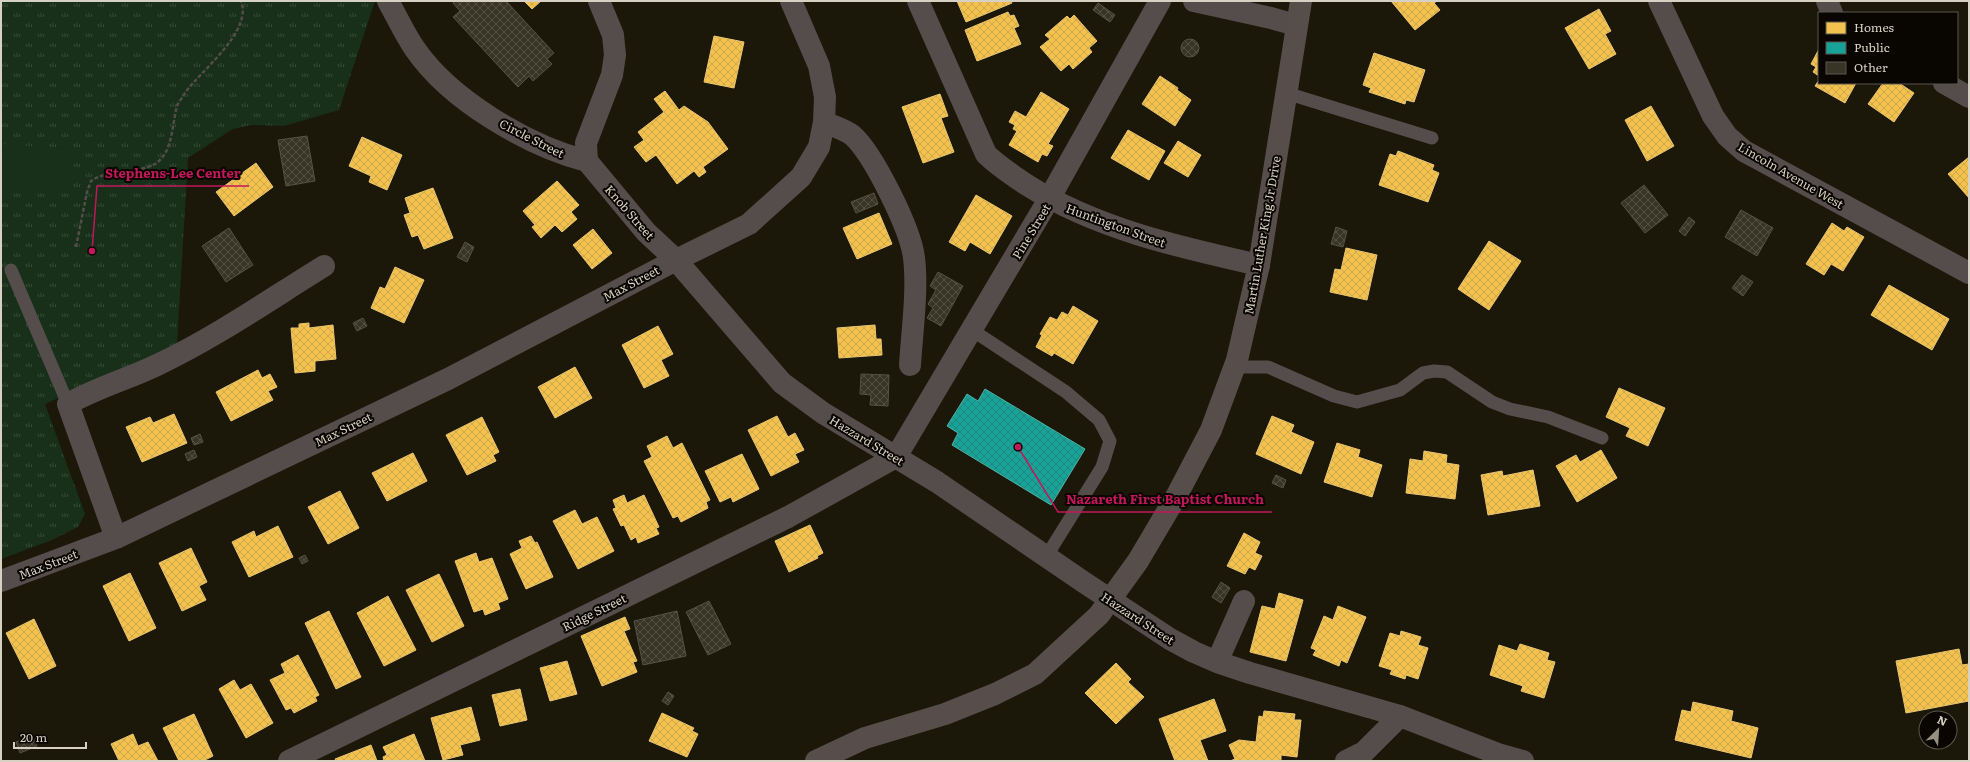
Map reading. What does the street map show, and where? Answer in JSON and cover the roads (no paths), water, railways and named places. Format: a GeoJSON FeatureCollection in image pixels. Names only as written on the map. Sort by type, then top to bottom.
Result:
{"type":"FeatureCollection","features":[{"type":"Feature","properties":{"kind":"main road","name":"Martin Luther King Jr Drive"},"geometry":{"type":"LineString","coordinates":[[816,761],[865,738],[945,714],[995,694],[1035,674],[1069,644],[1099,614],[1111,600],[1138,560],[1177,495],[1211,430],[1235,367],[1259,265],[1301,1]]}},
{"type":"Feature","properties":{"kind":"street","name":"Circle Street"},"geometry":{"type":"LineString","coordinates":[[388,1],[415,49],[441,80],[457,95],[481,111],[531,140],[563,155],[587,161]]}},
{"type":"Feature","properties":{"kind":"street"},"geometry":{"type":"LineString","coordinates":[[587,161],[586,142],[612,75],[616,55],[613,35],[599,1]]}},
{"type":"Feature","properties":{"kind":"street"},"geometry":{"type":"LineString","coordinates":[[676,260],[749,224],[801,177],[819,147],[824,122],[825,97],[819,66],[791,1]]}},
{"type":"Feature","properties":{"kind":"street","name":"Huntington Street"},"geometry":{"type":"LineString","coordinates":[[918,1],[986,154],[998,166],[1049,199],[1092,219],[1176,247],[1259,265]]}},
{"type":"Feature","properties":{"kind":"street","name":"Pine Street"},"geometry":{"type":"LineString","coordinates":[[896,457],[1049,199],[1160,1]]}},
{"type":"Feature","properties":{"kind":"street"},"geometry":{"type":"LineString","coordinates":[[1194,1],[1296,25]]}},
{"type":"Feature","properties":{"kind":"street","name":"Lincoln Avenue West"},"geometry":{"type":"LineString","coordinates":[[1658,1],[1713,116],[1727,136],[1744,151],[1969,273]]}},
{"type":"Feature","properties":{"kind":"street"},"geometry":{"type":"LineString","coordinates":[[1827,1],[1832,12]]}},
{"type":"Feature","properties":{"kind":"street"},"geometry":{"type":"LineString","coordinates":[[1946,84],[1969,97]]}},
{"type":"Feature","properties":{"kind":"street"},"geometry":{"type":"LineString","coordinates":[[824,122],[851,135],[865,149],[903,220],[913,248],[915,260],[910,365]]}},
{"type":"Feature","properties":{"kind":"street","name":"Knob Street"},"geometry":{"type":"LineString","coordinates":[[587,161],[646,232],[676,260]]}},
{"type":"Feature","properties":{"kind":"street","name":"Hazzard Street"},"geometry":{"type":"LineString","coordinates":[[676,260],[782,382],[823,413],[937,482],[1046,557],[1170,639],[1217,662],[1400,716],[1498,754],[1523,761]]}},
{"type":"Feature","properties":{"kind":"street","name":"Max Street"},"geometry":{"type":"LineString","coordinates":[[1,581],[116,538],[448,379],[676,260]]}},
{"type":"Feature","properties":{"kind":"street"},"geometry":{"type":"LineString","coordinates":[[116,538],[68,404],[83,395],[156,365],[207,339],[324,266]]}},
{"type":"Feature","properties":{"kind":"street","name":"Ridge Street"},"geometry":{"type":"LineString","coordinates":[[289,761],[788,517],[896,457]]}},
{"type":"Feature","properties":{"kind":"street"},"geometry":{"type":"LineString","coordinates":[[1217,662],[1244,601]]}},
{"type":"Feature","properties":{"kind":"street"},"geometry":{"type":"LineString","coordinates":[[1346,761],[1364,752],[1400,716]]}},
{"type":"Feature","properties":{"kind":"lane"},"geometry":{"type":"LineString","coordinates":[[1286,93],[1432,138]]}},
{"type":"Feature","properties":{"kind":"lane"},"geometry":{"type":"LineString","coordinates":[[11,270],[68,404]]}},
{"type":"Feature","properties":{"kind":"lane"},"geometry":{"type":"LineString","coordinates":[[972,330],[1066,392],[1099,420],[1110,441],[1102,467],[1046,557]]}},
{"type":"Feature","properties":{"kind":"lane"},"geometry":{"type":"LineString","coordinates":[[1235,367],[1268,367],[1334,396],[1357,402],[1400,390],[1423,373],[1434,371],[1447,372],[1492,402],[1510,409],[1548,417],[1602,438]]}},
{"type":"Feature","properties":{"kind":"place","name":"Stephens-Lee Center"},"geometry":{"type":"Point","coordinates":[92,251]}},
{"type":"Feature","properties":{"kind":"place","name":"Nazareth First Baptist Church"},"geometry":{"type":"Point","coordinates":[1018,447]}}]}
